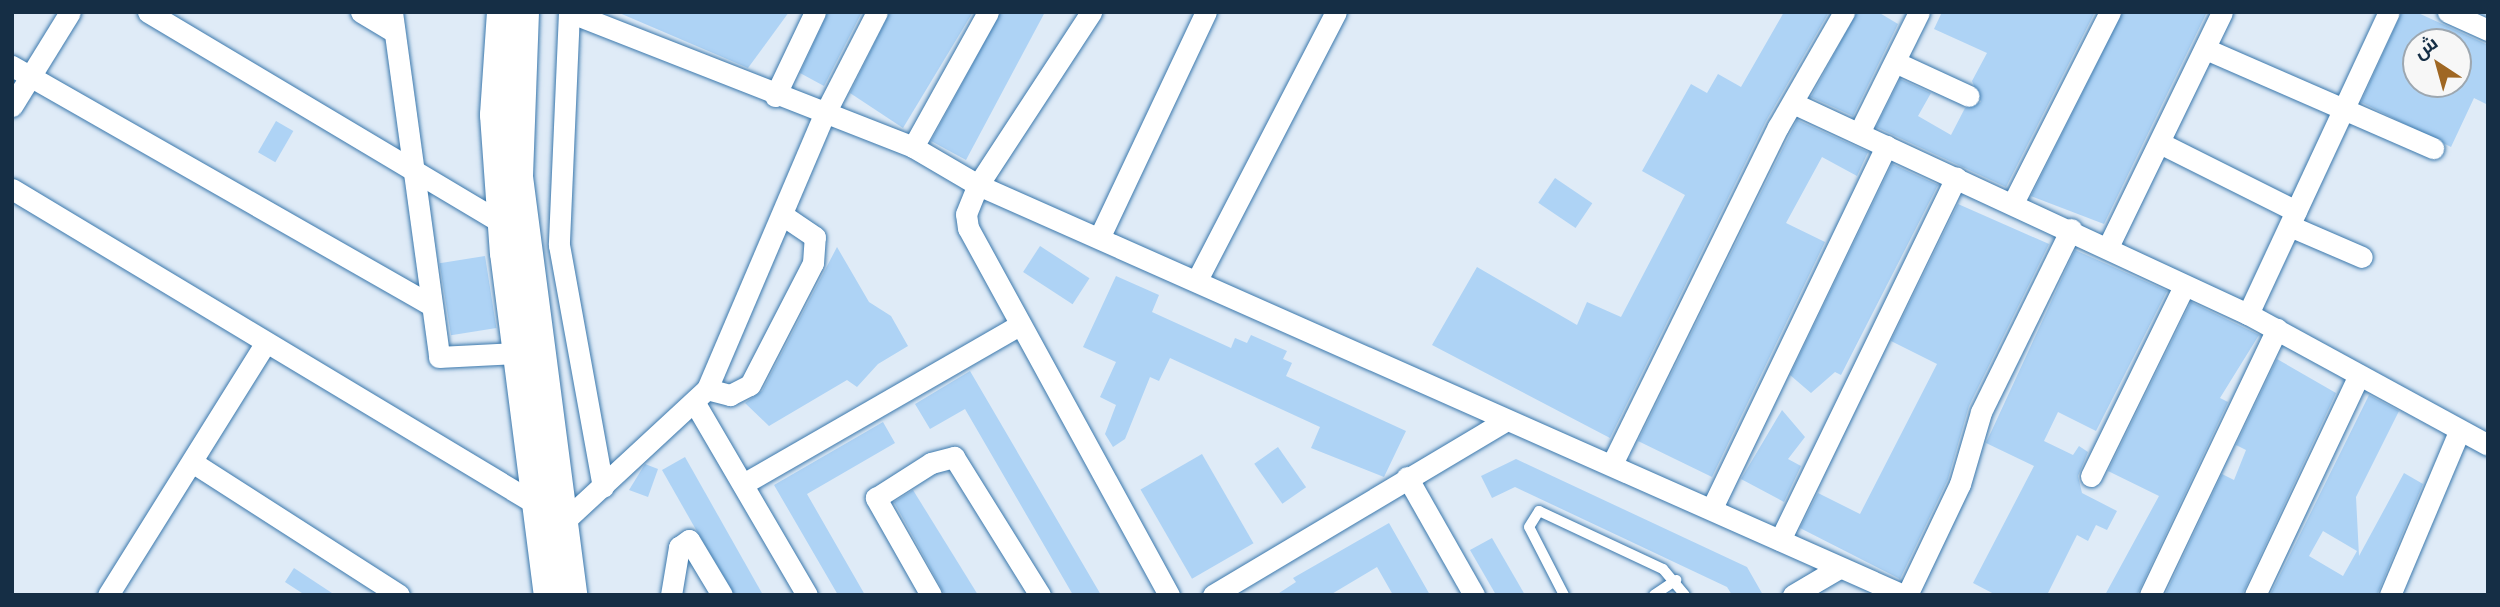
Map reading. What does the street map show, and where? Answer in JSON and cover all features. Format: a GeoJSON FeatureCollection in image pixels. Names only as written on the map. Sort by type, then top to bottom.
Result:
{"type":"FeatureCollection","features":[{"type":"Feature","properties":{"kind":"main road"},"geometry":{"type":"LineString","coordinates":[[502,12],[495,115],[502,223],[515,251],[572,595]]}},
{"type":"Feature","properties":{"kind":"main road"},"geometry":{"type":"LineString","coordinates":[[524,12],[516,145],[516,353],[550,595]]}},
{"type":"Feature","properties":{"kind":"street"},"geometry":{"type":"LineString","coordinates":[[12,106],[21,71],[70,12]]}},
{"type":"Feature","properties":{"kind":"street"},"geometry":{"type":"LineString","coordinates":[[148,12],[502,223]]}},
{"type":"Feature","properties":{"kind":"street"},"geometry":{"type":"LineString","coordinates":[[361,12],[393,22],[439,358],[516,353]]}},
{"type":"Feature","properties":{"kind":"street"},"geometry":{"type":"LineString","coordinates":[[603,487],[559,245],[569,12],[824,116],[913,146],[978,185],[1100,236],[1506,420],[1613,461],[1839,568],[1905,595],[1960,484],[1981,412],[2071,229]]}},
{"type":"Feature","properties":{"kind":"street"},"geometry":{"type":"LineString","coordinates":[[775,96],[814,12]]}},
{"type":"Feature","properties":{"kind":"street"},"geometry":{"type":"LineString","coordinates":[[560,525],[702,397],[784,216],[824,116],[877,12]]}},
{"type":"Feature","properties":{"kind":"street"},"geometry":{"type":"LineString","coordinates":[[913,146],[988,12]]}},
{"type":"Feature","properties":{"kind":"street"},"geometry":{"type":"LineString","coordinates":[[1091,12],[978,185],[966,214],[968,228],[1169,595]]}},
{"type":"Feature","properties":{"kind":"street"},"geometry":{"type":"LineString","coordinates":[[1100,236],[1206,12]]}},
{"type":"Feature","properties":{"kind":"street"},"geometry":{"type":"LineString","coordinates":[[1196,279],[1336,12]]}},
{"type":"Feature","properties":{"kind":"street"},"geometry":{"type":"LineString","coordinates":[[1613,461],[1705,269],[1844,12]]}},
{"type":"Feature","properties":{"kind":"street"},"geometry":{"type":"LineString","coordinates":[[1859,133],[1919,12]]}},
{"type":"Feature","properties":{"kind":"street"},"geometry":{"type":"LineString","coordinates":[[2013,203],[2110,12]]}},
{"type":"Feature","properties":{"kind":"street"},"geometry":{"type":"LineString","coordinates":[[2108,247],[2222,12]]}},
{"type":"Feature","properties":{"kind":"street"},"geometry":{"type":"LineString","coordinates":[[2248,314],[2389,12]]}},
{"type":"Feature","properties":{"kind":"street"},"geometry":{"type":"LineString","coordinates":[[2448,12],[2488,30]]}},
{"type":"Feature","properties":{"kind":"street"},"geometry":{"type":"LineString","coordinates":[[2206,49],[2433,148]]}},
{"type":"Feature","properties":{"kind":"street"},"geometry":{"type":"LineString","coordinates":[[1895,62],[1969,96]]}},
{"type":"Feature","properties":{"kind":"street"},"geometry":{"type":"LineString","coordinates":[[21,71],[430,304]]}},
{"type":"Feature","properties":{"kind":"street"},"geometry":{"type":"LineString","coordinates":[[1795,104],[2071,229],[2184,286],[2248,314],[2459,432],[2488,445]]}},
{"type":"Feature","properties":{"kind":"street"},"geometry":{"type":"LineString","coordinates":[[2160,143],[2362,257]]}},
{"type":"Feature","properties":{"kind":"street"},"geometry":{"type":"LineString","coordinates":[[1712,508],[1886,146]]}},
{"type":"Feature","properties":{"kind":"street"},"geometry":{"type":"LineString","coordinates":[[1780,540],[1956,177]]}},
{"type":"Feature","properties":{"kind":"street"},"geometry":{"type":"LineString","coordinates":[[12,189],[536,504]]}},
{"type":"Feature","properties":{"kind":"street"},"geometry":{"type":"LineString","coordinates":[[702,397],[730,395],[750,385],[813,263],[815,237],[784,216]]}},
{"type":"Feature","properties":{"kind":"street"},"geometry":{"type":"LineString","coordinates":[[515,251],[559,245]]}},
{"type":"Feature","properties":{"kind":"street"},"geometry":{"type":"LineString","coordinates":[[2091,476],[2184,286]]}},
{"type":"Feature","properties":{"kind":"street"},"geometry":{"type":"LineString","coordinates":[[743,484],[1020,325]]}},
{"type":"Feature","properties":{"kind":"street"},"geometry":{"type":"LineString","coordinates":[[2150,595],[2277,329]]}},
{"type":"Feature","properties":{"kind":"street"},"geometry":{"type":"LineString","coordinates":[[108,595],[267,342]]}},
{"type":"Feature","properties":{"kind":"street"},"geometry":{"type":"LineString","coordinates":[[2255,595],[2359,375]]}},
{"type":"Feature","properties":{"kind":"street"},"geometry":{"type":"LineString","coordinates":[[702,397],[743,484],[807,595]]}},
{"type":"Feature","properties":{"kind":"street"},"geometry":{"type":"LineString","coordinates":[[1213,595],[1506,420]]}},
{"type":"Feature","properties":{"kind":"street"},"geometry":{"type":"LineString","coordinates":[[2390,595],[2459,432]]}},
{"type":"Feature","properties":{"kind":"street"},"geometry":{"type":"LineString","coordinates":[[931,595],[876,498],[931,463],[954,457],[1040,595]]}},
{"type":"Feature","properties":{"kind":"street"},"geometry":{"type":"LineString","coordinates":[[192,462],[367,586],[399,595]]}},
{"type":"Feature","properties":{"kind":"street"},"geometry":{"type":"LineString","coordinates":[[1407,477],[1474,595]]}},
{"type":"Feature","properties":{"kind":"street"},"geometry":{"type":"LineString","coordinates":[[671,595],[679,547],[689,540],[722,595]]}},
{"type":"Feature","properties":{"kind":"street"},"geometry":{"type":"LineString","coordinates":[[1793,595],[1839,568]]}},
{"type":"Feature","properties":{"kind":"lane"},"geometry":{"type":"LineString","coordinates":[[1564,595],[1529,527],[1539,510],[1676,580],[1685,595]]}},
{"type":"Feature","properties":{"kind":"lane"},"geometry":{"type":"LineString","coordinates":[[1654,595],[1676,580]]}},
{"type":"Feature","properties":{"kind":"building"},"geometry":{"type":"Polygon","coordinates":[[[617,12],[789,12],[748,68],[617,12]]]}},
{"type":"Feature","properties":{"kind":"building"},"geometry":{"type":"Polygon","coordinates":[[[828,12],[862,12],[824,86],[800,73],[828,12]]]}},
{"type":"Feature","properties":{"kind":"building"},"geometry":{"type":"Polygon","coordinates":[[[890,12],[973,12],[903,128],[850,93],[890,12]]]}},
{"type":"Feature","properties":{"kind":"building"},"geometry":{"type":"Polygon","coordinates":[[[1001,12],[1045,12],[966,160],[931,141],[1001,12]]]}},
{"type":"Feature","properties":{"kind":"building"},"geometry":{"type":"Polygon","coordinates":[[[1784,12],[1829,12],[1766,121],[1610,438],[1432,345],[1477,267],[1577,325],[1587,302],[1621,317],[1685,195],[1642,171],[1691,84],[1707,93],[1718,74],[1741,87],[1784,12]]]}},
{"type":"Feature","properties":{"kind":"building"},"geometry":{"type":"Polygon","coordinates":[[[1857,12],[1878,12],[1898,24],[1853,116],[1811,97],[1857,12]]]}},
{"type":"Feature","properties":{"kind":"building"},"geometry":{"type":"Polygon","coordinates":[[[1942,12],[2095,12],[2006,187],[1876,127],[1900,79],[1931,93],[1918,116],[1951,135],[1965,108],[1981,102],[1972,81],[1987,53],[1934,29],[1942,12]]]}},
{"type":"Feature","properties":{"kind":"building"},"geometry":{"type":"Polygon","coordinates":[[[2123,12],[2207,12],[2104,224],[2031,196],[2123,12]]]}},
{"type":"Feature","properties":{"kind":"building"},"geometry":{"type":"Polygon","coordinates":[[[2402,12],[2416,12],[2451,28],[2402,28],[2402,98],[2472,98],[2472,38],[2488,45],[2488,105],[2474,98],[2451,147],[2361,102],[2402,12]]]}},
{"type":"Feature","properties":{"kind":"building"},"geometry":{"type":"Polygon","coordinates":[[[1797,120],[1868,152],[1857,176],[1822,157],[1786,223],[1825,242],[1712,477],[1638,441],[1797,120]]]}},
{"type":"Feature","properties":{"kind":"building"},"geometry":{"type":"Polygon","coordinates":[[[276,121],[293,131],[275,162],[258,152],[276,121]]]}},
{"type":"Feature","properties":{"kind":"building"},"geometry":{"type":"Polygon","coordinates":[[[1892,164],[1938,185],[1841,375],[1835,372],[1811,393],[1790,375],[1892,164]]]}},
{"type":"Feature","properties":{"kind":"building"},"geometry":{"type":"Polygon","coordinates":[[[1555,178],[1592,203],[1576,228],[1538,203],[1555,178]]]}},
{"type":"Feature","properties":{"kind":"building"},"geometry":{"type":"Polygon","coordinates":[[[1958,204],[2049,244],[1969,406],[1948,479],[1900,579],[1800,528],[1818,493],[1860,514],[1937,364],[1891,341],[1958,204]]]}},
{"type":"Feature","properties":{"kind":"building"},"geometry":{"type":"Polygon","coordinates":[[[1040,246],[1089,278],[1073,304],[1023,272],[1040,246]]]}},
{"type":"Feature","properties":{"kind":"building"},"geometry":{"type":"Polygon","coordinates":[[[837,247],[869,302],[891,316],[908,346],[878,364],[857,387],[847,380],[769,426],[745,403],[762,391],[837,247]]]}},
{"type":"Feature","properties":{"kind":"building"},"geometry":{"type":"Polygon","coordinates":[[[2075,250],[2167,291],[2096,431],[2058,412],[2044,441],[2073,455],[2079,446],[2088,452],[2078,476],[2082,493],[2117,511],[2107,530],[2096,525],[2088,541],[2077,535],[2047,595],[1996,595],[1973,583],[2034,466],[1986,443],[2075,250]]]}},
{"type":"Feature","properties":{"kind":"building"},"geometry":{"type":"Polygon","coordinates":[[[485,256],[496,328],[451,335],[440,263],[485,256]]]}},
{"type":"Feature","properties":{"kind":"building"},"geometry":{"type":"Polygon","coordinates":[[[1116,276],[1159,295],[1152,312],[1231,348],[1235,338],[1247,343],[1251,335],[1287,351],[1283,359],[1292,363],[1286,376],[1406,431],[1384,477],[1311,448],[1320,427],[1170,358],[1159,381],[1150,377],[1125,439],[1113,447],[1105,434],[1116,405],[1100,397],[1116,362],[1083,347],[1116,276]]]}},
{"type":"Feature","properties":{"kind":"building"},"geometry":{"type":"Polygon","coordinates":[[[2191,302],[2259,335],[2220,398],[2228,402],[2137,595],[2105,595],[2159,496],[2108,471],[2191,302]]]}},
{"type":"Feature","properties":{"kind":"building"},"geometry":{"type":"Polygon","coordinates":[[[2277,359],[2336,393],[2242,595],[2165,595],[2222,474],[2234,480],[2246,450],[2236,445],[2277,359]]]}},
{"type":"Feature","properties":{"kind":"building"},"geometry":{"type":"Polygon","coordinates":[[[970,371],[1101,595],[1073,595],[965,409],[930,429],[915,404],[970,371]]]}},
{"type":"Feature","properties":{"kind":"building"},"geometry":{"type":"Polygon","coordinates":[[[2369,395],[2399,411],[2356,497],[2359,556],[2404,473],[2423,484],[2377,595],[2270,595],[2369,395]],[[2323,531],[2309,556],[2343,576],[2357,551],[2323,531]]]}},
{"type":"Feature","properties":{"kind":"building"},"geometry":{"type":"Polygon","coordinates":[[[1782,410],[1805,437],[1788,459],[1801,466],[1784,502],[1741,479],[1782,410]]]}},
{"type":"Feature","properties":{"kind":"building"},"geometry":{"type":"Polygon","coordinates":[[[883,422],[895,443],[807,494],[865,595],[838,595],[774,485],[883,422]]]}},
{"type":"Feature","properties":{"kind":"building"},"geometry":{"type":"Polygon","coordinates":[[[1278,447],[1306,487],[1282,504],[1254,464],[1278,447]]]}},
{"type":"Feature","properties":{"kind":"building"},"geometry":{"type":"Polygon","coordinates":[[[1202,454],[1254,543],[1192,579],[1141,490],[1202,454]]]}},
{"type":"Feature","properties":{"kind":"building"},"geometry":{"type":"Polygon","coordinates":[[[685,457],[763,595],[735,595],[662,470],[685,457]]]}},
{"type":"Feature","properties":{"kind":"building"},"geometry":{"type":"Polygon","coordinates":[[[1516,459],[1747,567],[1763,595],[1732,595],[1727,587],[1515,487],[1492,498],[1481,476],[1516,459]]]}},
{"type":"Feature","properties":{"kind":"building"},"geometry":{"type":"Polygon","coordinates":[[[645,464],[658,469],[648,497],[629,490],[645,464]]]}},
{"type":"Feature","properties":{"kind":"building"},"geometry":{"type":"Polygon","coordinates":[[[913,490],[978,595],[945,595],[894,502],[913,490]]]}},
{"type":"Feature","properties":{"kind":"building"},"geometry":{"type":"Polygon","coordinates":[[[1389,523],[1430,595],[1393,595],[1377,567],[1330,595],[1276,595],[1296,582],[1293,578],[1389,523]]]}},
{"type":"Feature","properties":{"kind":"building"},"geometry":{"type":"Polygon","coordinates":[[[1492,538],[1525,595],[1496,595],[1470,550],[1492,538]]]}},
{"type":"Feature","properties":{"kind":"building"},"geometry":{"type":"Polygon","coordinates":[[[294,568],[335,595],[305,595],[285,582],[294,568]]]}}]}
